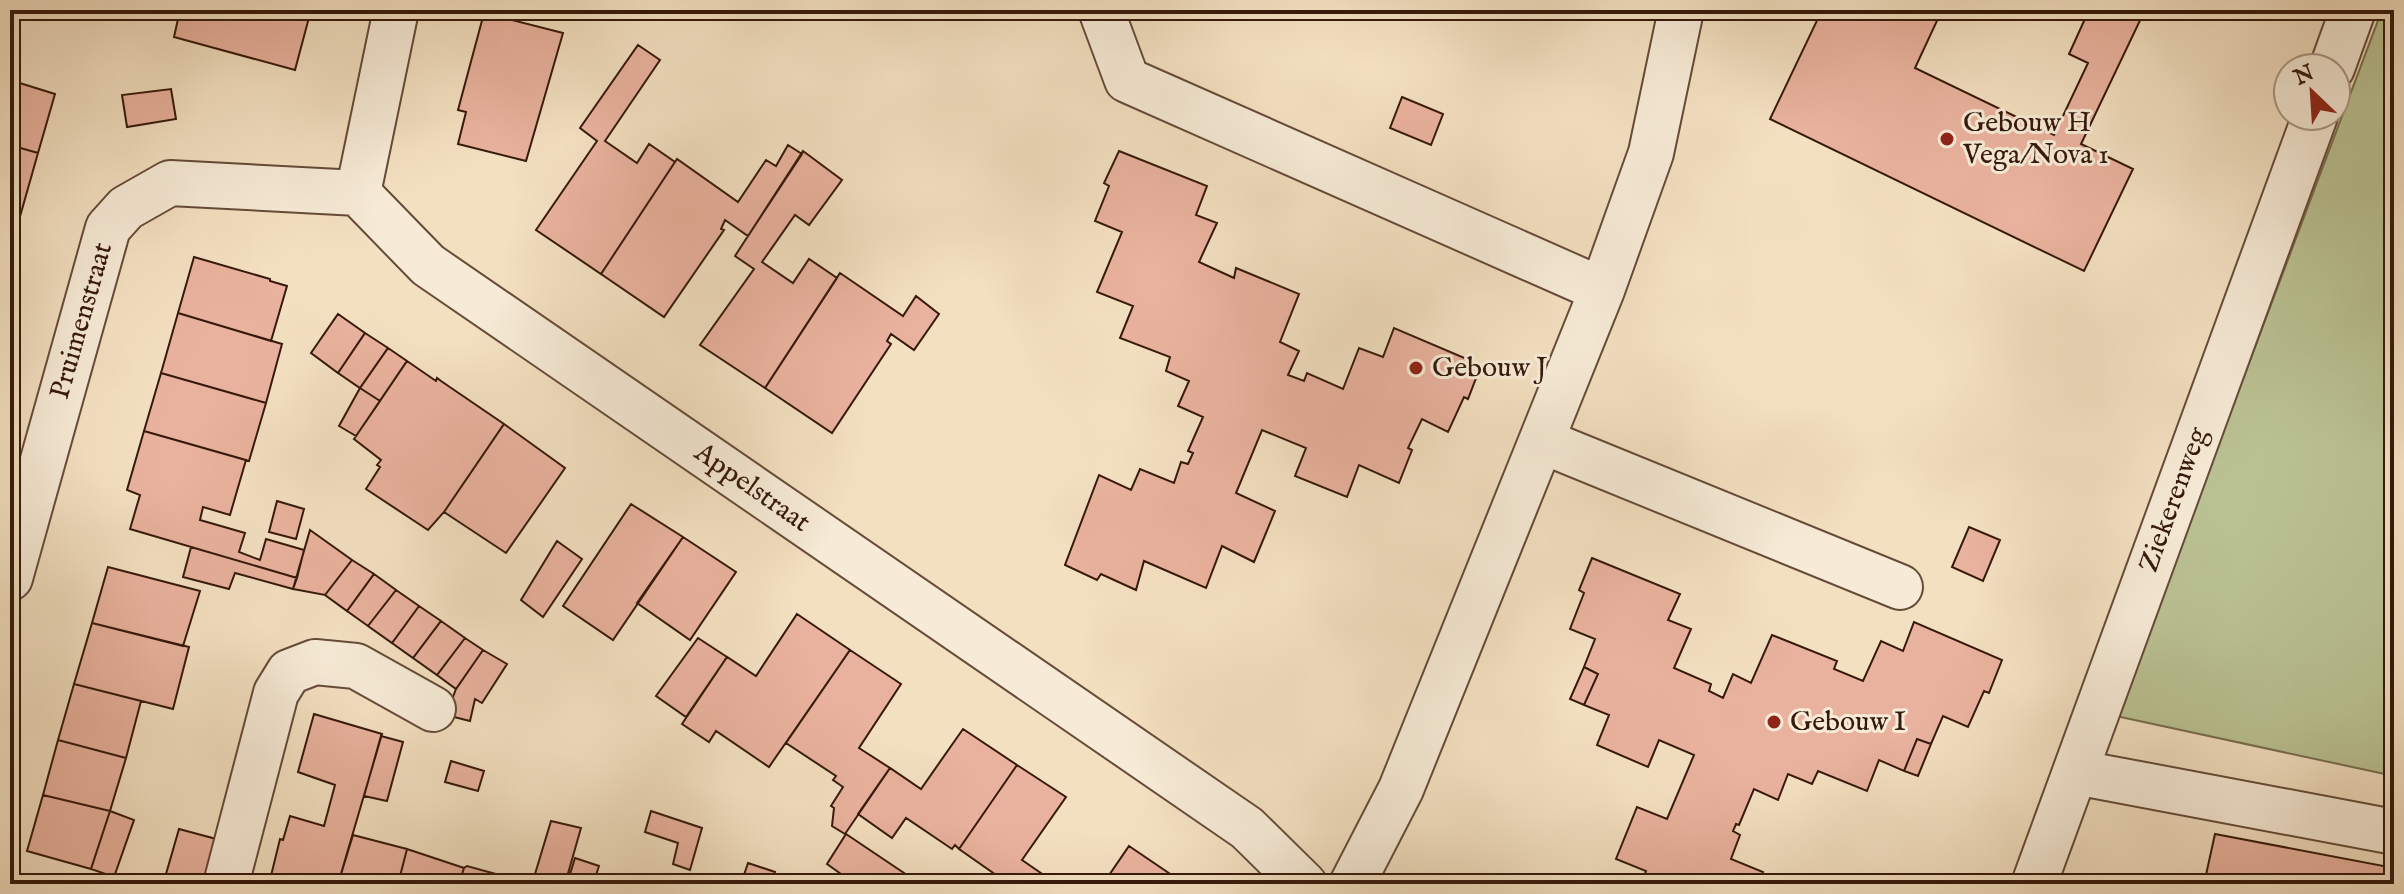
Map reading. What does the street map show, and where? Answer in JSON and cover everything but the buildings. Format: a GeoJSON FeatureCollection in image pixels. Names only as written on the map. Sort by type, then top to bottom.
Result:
{"type":"FeatureCollection","features":[{"type":"Feature","properties":{"kind":"street"},"geometry":{"type":"LineString","coordinates":[[358,193],[396,10]]}},
{"type":"Feature","properties":{"kind":"street"},"geometry":{"type":"LineString","coordinates":[[1101,10],[1127,80],[1602,290]]}},
{"type":"Feature","properties":{"kind":"street"},"geometry":{"type":"LineString","coordinates":[[1352,884],[1401,789],[1602,290],[1651,153],[1681,10]]}},
{"type":"Feature","properties":{"kind":"street"},"geometry":{"type":"LineString","coordinates":[[2338,52],[2353,10]]}},
{"type":"Feature","properties":{"kind":"street","name":"Ziekerenweg"},"geometry":{"type":"LineString","coordinates":[[2034,884],[2309,132]]}},
{"type":"Feature","properties":{"kind":"street","name":"Pruimenstraat"},"geometry":{"type":"LineString","coordinates":[[10,578],[108,228],[126,208],[170,183],[358,193]]}},
{"type":"Feature","properties":{"kind":"street","name":"Appelstraat"},"geometry":{"type":"LineString","coordinates":[[358,193],[428,265],[1247,828],[1304,884]]}},
{"type":"Feature","properties":{"kind":"street"},"geometry":{"type":"LineString","coordinates":[[1542,441],[1900,587]]}},
{"type":"Feature","properties":{"kind":"street"},"geometry":{"type":"LineString","coordinates":[[226,884],[276,693],[289,672],[315,662],[356,666],[433,709]]}},
{"type":"Feature","properties":{"kind":"street"},"geometry":{"type":"LineString","coordinates":[[2075,772],[2394,832]]}},
{"type":"Feature","properties":{"kind":"green space"},"geometry":{"type":"Polygon","coordinates":[[[2382,10],[2394,10],[2394,776],[2116,716],[2336,132],[2352,132],[2352,90],[2382,10]]]}},
{"type":"Feature","properties":{"kind":"place","name":"Gebouw H Vega/Nova 1"},"geometry":{"type":"Point","coordinates":[1947,139]}},
{"type":"Feature","properties":{"kind":"place","name":"Gebouw J"},"geometry":{"type":"Point","coordinates":[1416,368]}},
{"type":"Feature","properties":{"kind":"place","name":"Gebouw I"},"geometry":{"type":"Point","coordinates":[1774,722]}}]}
